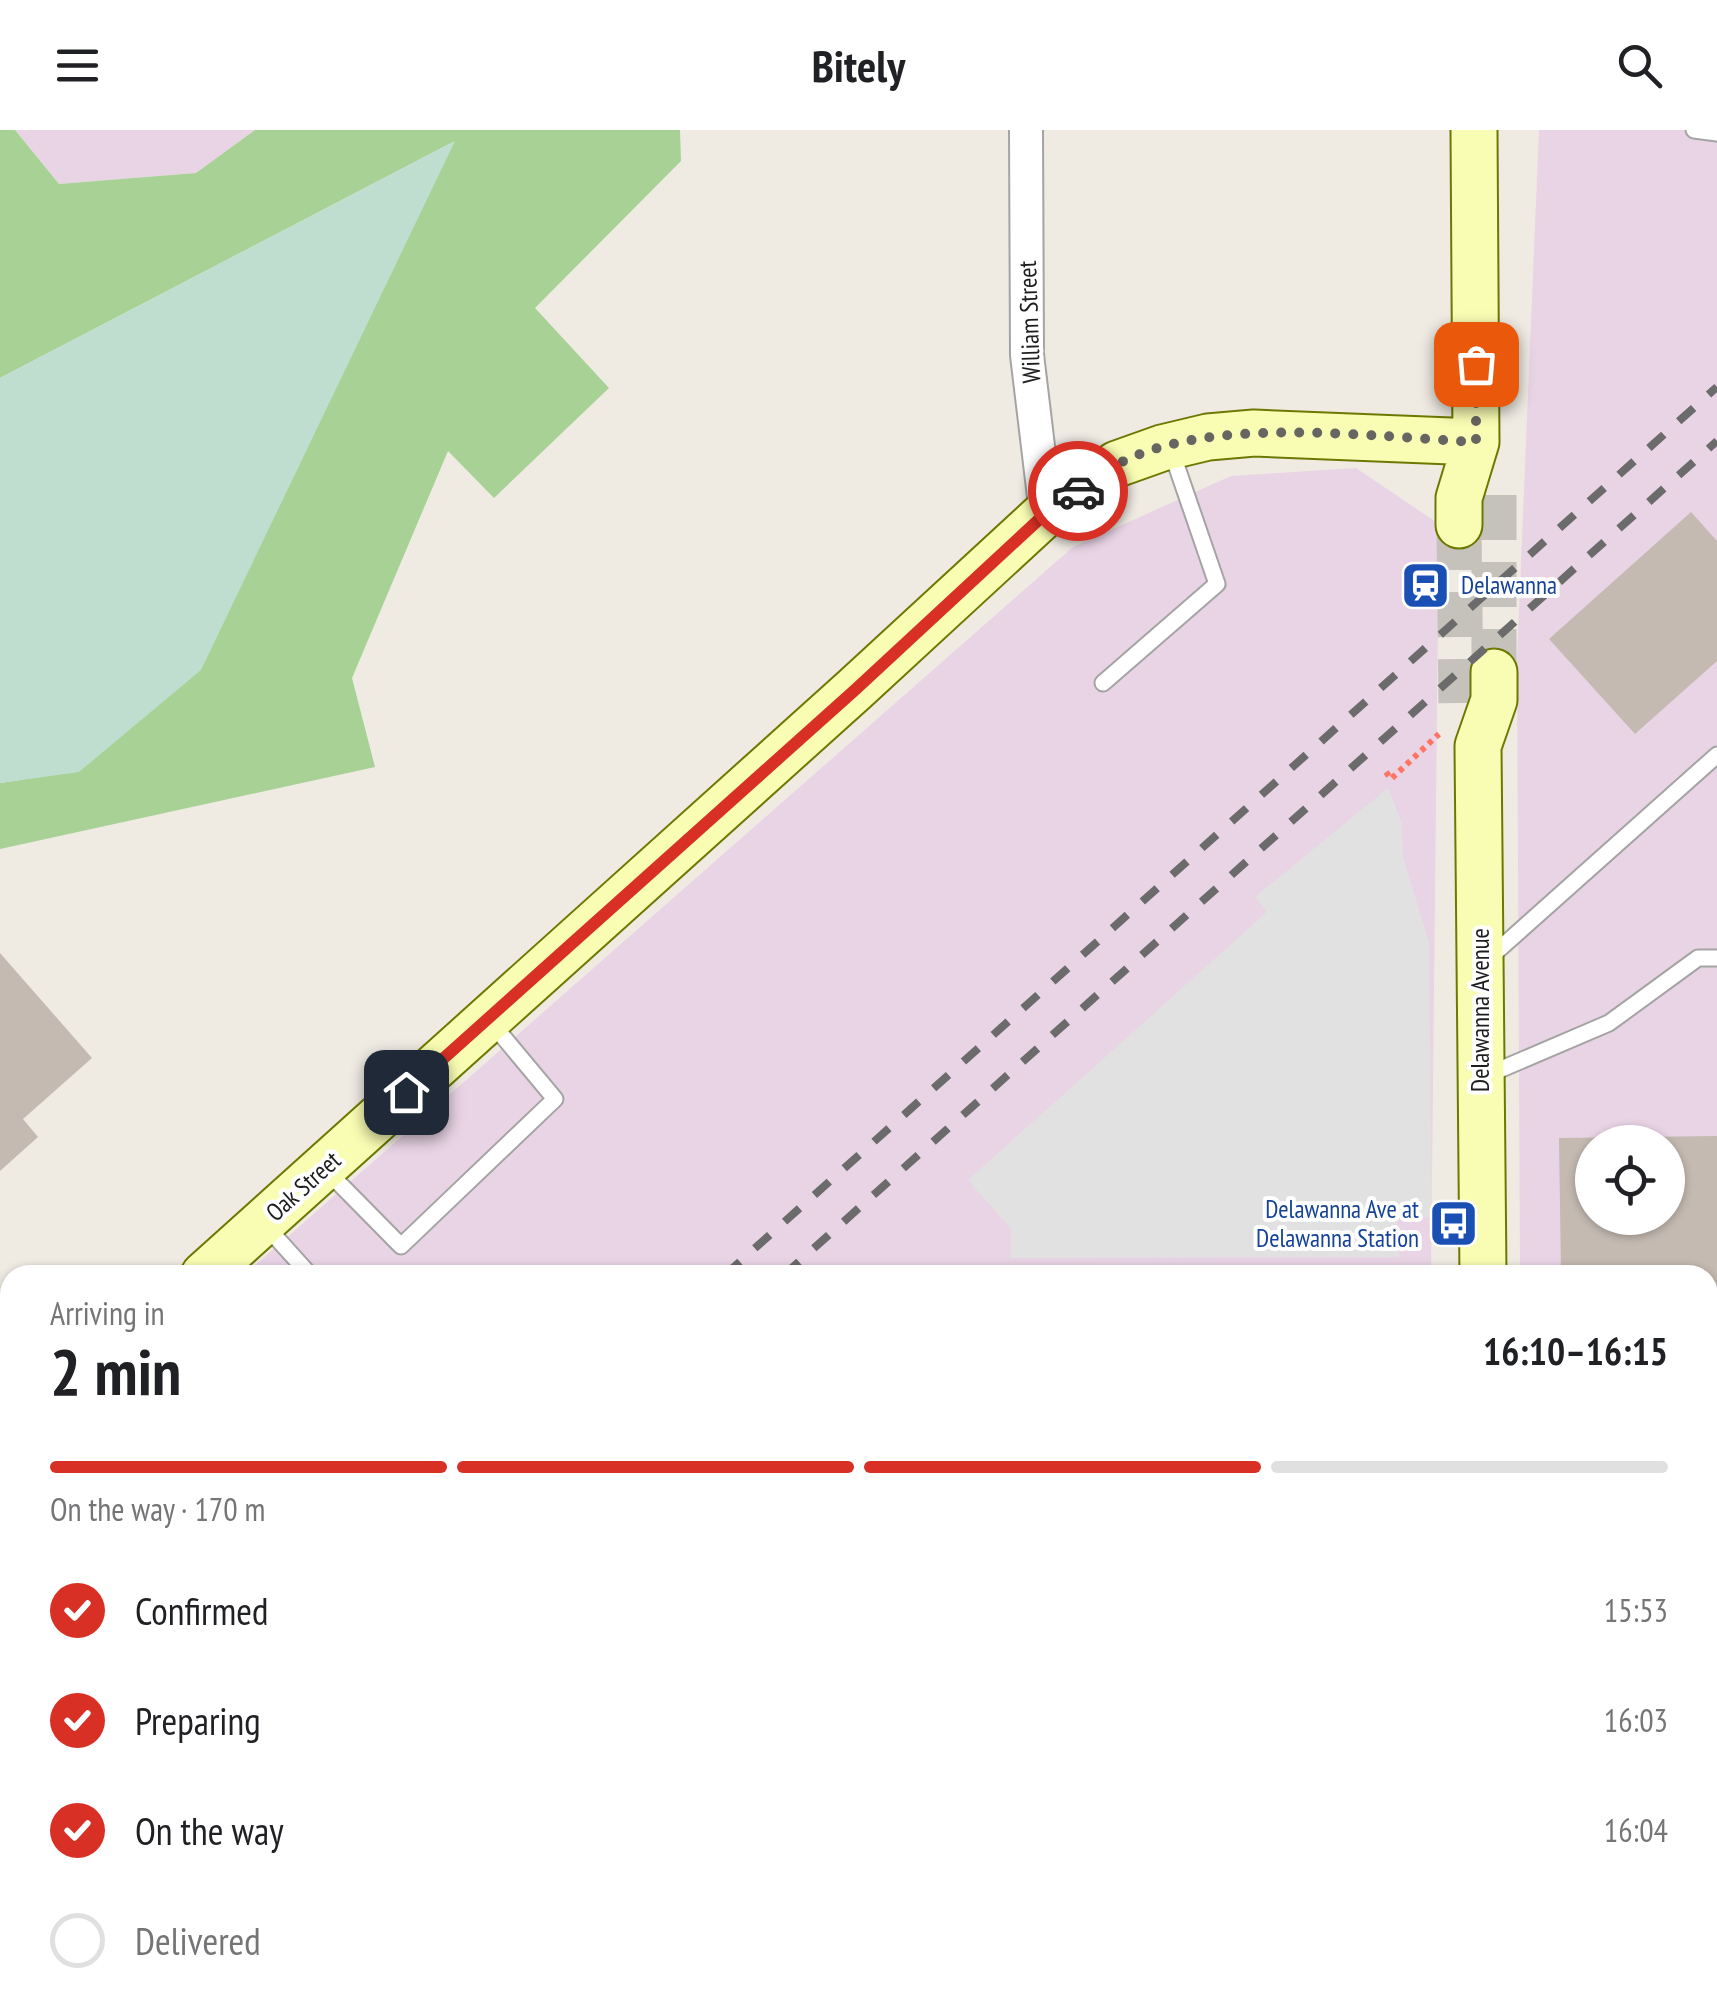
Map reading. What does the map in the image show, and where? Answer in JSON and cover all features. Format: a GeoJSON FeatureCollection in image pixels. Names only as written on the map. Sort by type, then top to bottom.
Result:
{"type":"FeatureCollection","features":[{"type":"Feature","properties":{"kind":"street","name":"William Street"},"geometry":{"type":"LineString","coordinates":[[1026,130],[1027,355],[1046,513]]}},
{"type":"Feature","properties":{"kind":"street"},"geometry":{"type":"LineString","coordinates":[[1459,525],[1459,498],[1476,442],[1474,130]]}},
{"type":"Feature","properties":{"kind":"street","name":"Oak Street"},"geometry":{"type":"LineString","coordinates":[[215,1265],[856,689],[1046,513],[1117,464],[1208,437],[1254,432],[1476,442]]}},
{"type":"Feature","properties":{"kind":"street"},"geometry":{"type":"LineString","coordinates":[[1476,442],[1494,495]]}},
{"type":"Feature","properties":{"kind":"street","name":"Delawanna Avenue"},"geometry":{"type":"LineString","coordinates":[[1482,1265],[1480,966],[1461,726],[1494,700],[1494,672]]}},
{"type":"Feature","properties":{"kind":"lane"},"geometry":{"type":"LineString","coordinates":[[1694,130],[1717,133]]}},
{"type":"Feature","properties":{"kind":"lane"},"geometry":{"type":"LineString","coordinates":[[1103,683],[1217,584],[1170,446]]}},
{"type":"Feature","properties":{"kind":"lane"},"geometry":{"type":"LineString","coordinates":[[1480,966],[1717,755]]}},
{"type":"Feature","properties":{"kind":"lane"},"geometry":{"type":"LineString","coordinates":[[1481,1078],[1609,1023],[1698,958],[1717,958]]}},
{"type":"Feature","properties":{"kind":"lane"},"geometry":{"type":"LineString","coordinates":[[324,1167],[401,1246],[556,1099],[488,1018]]}},
{"type":"Feature","properties":{"kind":"lane"},"geometry":{"type":"LineString","coordinates":[[262,1222],[301,1265]]}},
{"type":"Feature","properties":{"kind":"path"},"geometry":{"type":"LineString","coordinates":[[1386,772],[1392,778],[1461,726]]}},
{"type":"Feature","properties":{"kind":"shaded area"},"geometry":{"type":"Polygon","coordinates":[[[15,130],[255,130],[196,173],[59,184],[15,130]]]}},
{"type":"Feature","properties":{"kind":"shaded area"},"geometry":{"type":"Polygon","coordinates":[[[1539,130],[1717,130],[1717,1265],[1520,1265],[1517,659],[1539,130]]]}},
{"type":"Feature","properties":{"kind":"shaded area"},"geometry":{"type":"Polygon","coordinates":[[[1356,468],[1439,524],[1431,1265],[255,1265],[1073,547],[1231,476],[1356,468]]]}},
{"type":"Feature","properties":{"kind":"shaded area"},"geometry":{"type":"Polygon","coordinates":[[[1388,788],[1401,821],[1403,856],[1429,943],[1432,1217],[1397,1217],[1399,1257],[1010,1258],[1011,1229],[968,1180],[1267,912],[1255,897],[1388,788]]]}},
{"type":"Feature","properties":{"kind":"green space"},"geometry":{"type":"Polygon","coordinates":[[[0,130],[15,130],[59,184],[196,173],[255,130],[680,130],[681,161],[535,308],[609,388],[494,498],[448,451],[352,678],[375,767],[0,849],[0,783],[79,771],[453,142],[0,378],[0,130]]]}},
{"type":"Feature","properties":{"kind":"green space"},"geometry":{"type":"Polygon","coordinates":[[[455,141],[201,670],[79,772],[0,783],[0,378],[455,141]]]}},
{"type":"Feature","properties":{"kind":"building"},"geometry":{"type":"Polygon","coordinates":[[[1691,512],[1717,541],[1717,661],[1635,734],[1549,639],[1691,512]]]}},
{"type":"Feature","properties":{"kind":"building"},"geometry":{"type":"Polygon","coordinates":[[[0,953],[92,1058],[23,1119],[38,1137],[0,1171],[0,953]]]}},
{"type":"Feature","properties":{"kind":"building"},"geometry":{"type":"Polygon","coordinates":[[[1685,1136],[1717,1136],[1717,1265],[1561,1265],[1559,1138],[1575,1138],[1575,1235],[1685,1235],[1685,1136]]]}},
{"type":"Feature","properties":{"kind":"tunnel"},"geometry":{"type":"LineString","coordinates":[[1494,495],[1494,672]]}},
{"type":"Feature","properties":{"kind":"tunnel"},"geometry":{"type":"LineString","coordinates":[[1459,525],[1461,703]]}},
{"type":"Feature","properties":{"kind":"railway"},"geometry":{"type":"LineString","coordinates":[[736,1265],[1717,387]]}},
{"type":"Feature","properties":{"kind":"railway"},"geometry":{"type":"LineString","coordinates":[[795,1265],[1717,441]]}},
{"type":"Feature","properties":{"kind":"way so far"},"geometry":{"type":"LineString","coordinates":[[1078,491],[1117,464],[1208,437],[1254,432],[1476,442],[1476,364]]}},
{"type":"Feature","properties":{"kind":"place","name":"Delawanna"},"geometry":{"type":"Point","coordinates":[1426,585]}},
{"type":"Feature","properties":{"kind":"place","name":"Delawanna Ave at Delawanna Station"},"geometry":{"type":"Point","coordinates":[1454,1223]}},
{"type":"Feature","properties":{"kind":"route"},"geometry":{"type":"LineString","coordinates":[[406,1092],[856,689],[1046,513],[1078,491]]}}]}
